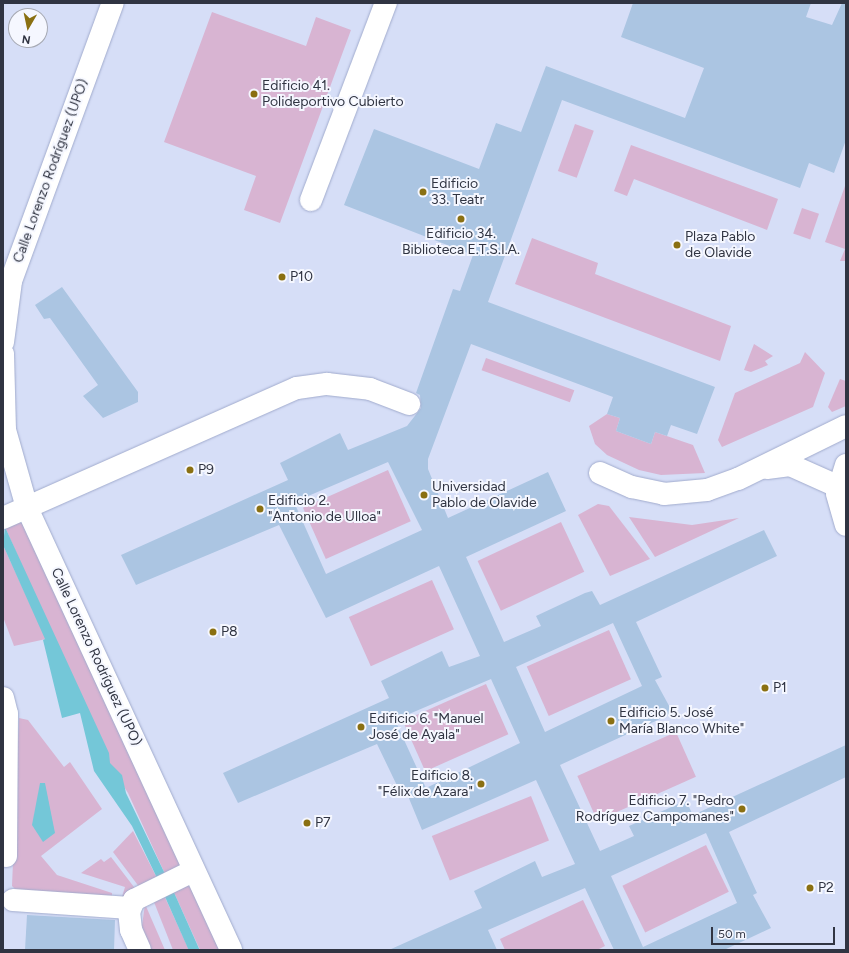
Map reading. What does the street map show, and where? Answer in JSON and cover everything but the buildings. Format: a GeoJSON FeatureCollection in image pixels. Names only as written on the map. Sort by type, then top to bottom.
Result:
{"type":"FeatureCollection","features":[{"type":"Feature","properties":{"kind":"street","name":"Calle Lorenzo Rodríguez (UPO)"},"geometry":{"type":"LineString","coordinates":[[3,342],[11,281],[113,3]]}},
{"type":"Feature","properties":{"kind":"street"},"geometry":{"type":"LineString","coordinates":[[311,200],[386,3]]}},
{"type":"Feature","properties":{"kind":"street","name":"Calle Lorenzo Rodríguez (UPO)"},"geometry":{"type":"LineString","coordinates":[[3,354],[5,430],[27,508],[185,875],[230,950]]}},
{"type":"Feature","properties":{"kind":"street"},"geometry":{"type":"LineString","coordinates":[[5,518],[297,388],[327,384],[370,390],[409,404]]}},
{"type":"Feature","properties":{"kind":"street"},"geometry":{"type":"LineString","coordinates":[[600,473],[632,487],[664,494],[707,490],[750,472],[846,426]]}},
{"type":"Feature","properties":{"kind":"street"},"geometry":{"type":"LineString","coordinates":[[750,472],[790,465],[842,490]]}},
{"type":"Feature","properties":{"kind":"street"},"geometry":{"type":"LineString","coordinates":[[846,465],[842,490],[846,525]]}},
{"type":"Feature","properties":{"kind":"street"},"geometry":{"type":"LineString","coordinates":[[3,698],[7,714],[6,856]]}},
{"type":"Feature","properties":{"kind":"street"},"geometry":{"type":"LineString","coordinates":[[140,950],[131,930],[130,908],[134,900],[185,875]]}},
{"type":"Feature","properties":{"kind":"street"},"geometry":{"type":"LineString","coordinates":[[12,900],[130,908]]}},
{"type":"Feature","properties":{"kind":"shaded area","name":"Universidad Pablo de Olavide"},"geometry":{"type":"Polygon","coordinates":[[[3,3],[846,3],[846,950],[3,950],[3,3]]]}},
{"type":"Feature","properties":{"kind":"shaded area","name":"Edificio 41. Polideportivo Cubierto"},"geometry":{"type":"Polygon","coordinates":[[[212,12],[306,46],[316,17],[351,30],[280,223],[244,210],[256,176],[164,142],[212,12]]]}},
{"type":"Feature","properties":{"kind":"shaded area"},"geometry":{"type":"Polygon","coordinates":[[[575,124],[594,131],[577,178],[558,171],[575,124]]]}},
{"type":"Feature","properties":{"kind":"shaded area"},"geometry":{"type":"Polygon","coordinates":[[[631,145],[778,199],[767,230],[634,179],[627,196],[614,191],[631,145]]]}},
{"type":"Feature","properties":{"kind":"shaded area"},"geometry":{"type":"Polygon","coordinates":[[[845,186],[846,261],[840,261],[845,249],[825,242],[845,186]]]}},
{"type":"Feature","properties":{"kind":"shaded area"},"geometry":{"type":"Polygon","coordinates":[[[802,208],[819,214],[810,239],[793,234],[802,208]]]}},
{"type":"Feature","properties":{"kind":"shaded area"},"geometry":{"type":"Polygon","coordinates":[[[532,238],[598,263],[595,274],[731,326],[720,361],[515,284],[532,238]]]}},
{"type":"Feature","properties":{"kind":"shaded area"},"geometry":{"type":"Polygon","coordinates":[[[754,344],[773,356],[765,361],[768,365],[751,372],[744,370],[754,344]]]}},
{"type":"Feature","properties":{"kind":"shaded area"},"geometry":{"type":"Polygon","coordinates":[[[805,352],[825,373],[813,407],[722,447],[718,440],[735,393],[800,363],[805,352]]]}},
{"type":"Feature","properties":{"kind":"shaded area"},"geometry":{"type":"Polygon","coordinates":[[[486,358],[574,390],[570,402],[482,370],[486,358]]]}},
{"type":"Feature","properties":{"kind":"shaded area"},"geometry":{"type":"Polygon","coordinates":[[[840,379],[846,381],[846,406],[832,412],[828,407],[840,379]]]}},
{"type":"Feature","properties":{"kind":"shaded area"},"geometry":{"type":"Polygon","coordinates":[[[607,414],[620,418],[616,431],[651,444],[655,432],[693,445],[705,473],[661,475],[639,470],[607,455],[595,444],[589,426],[607,414]]]}},
{"type":"Feature","properties":{"kind":"shaded area"},"geometry":{"type":"Polygon","coordinates":[[[388,470],[411,521],[326,559],[303,508],[388,470]]]}},
{"type":"Feature","properties":{"kind":"shaded area"},"geometry":{"type":"Polygon","coordinates":[[[598,504],[609,506],[650,559],[610,576],[578,515],[598,504]]]}},
{"type":"Feature","properties":{"kind":"shaded area"},"geometry":{"type":"Polygon","coordinates":[[[629,517],[692,525],[739,518],[655,557],[629,517]]]}},
{"type":"Feature","properties":{"kind":"shaded area"},"geometry":{"type":"Polygon","coordinates":[[[17,522],[22,523],[182,867],[165,874],[128,793],[109,763],[5,527],[17,522]]]}},
{"type":"Feature","properties":{"kind":"shaded area"},"geometry":{"type":"Polygon","coordinates":[[[561,522],[584,572],[501,611],[478,561],[561,522]]]}},
{"type":"Feature","properties":{"kind":"shaded area"},"geometry":{"type":"Polygon","coordinates":[[[3,545],[46,639],[14,646],[3,617],[3,545]]]}},
{"type":"Feature","properties":{"kind":"shaded area"},"geometry":{"type":"Polygon","coordinates":[[[432,580],[454,629],[371,666],[349,617],[432,580]]]}},
{"type":"Feature","properties":{"kind":"shaded area"},"geometry":{"type":"Polygon","coordinates":[[[609,630],[631,679],[549,716],[527,667],[609,630]]]}},
{"type":"Feature","properties":{"kind":"shaded area"},"geometry":{"type":"Polygon","coordinates":[[[486,684],[508,734],[425,771],[403,721],[486,684]]]}},
{"type":"Feature","properties":{"kind":"shaded area"},"geometry":{"type":"Polygon","coordinates":[[[19,718],[28,720],[64,767],[70,762],[102,809],[41,856],[57,875],[112,893],[112,899],[16,890],[12,886],[19,718]]]}},
{"type":"Feature","properties":{"kind":"shaded area"},"geometry":{"type":"Polygon","coordinates":[[[676,732],[696,777],[597,821],[577,776],[676,732]]]}},
{"type":"Feature","properties":{"kind":"shaded area"},"geometry":{"type":"Polygon","coordinates":[[[531,796],[549,841],[450,881],[432,836],[531,796]]]}},
{"type":"Feature","properties":{"kind":"shaded area"},"geometry":{"type":"Polygon","coordinates":[[[133,831],[157,878],[140,888],[113,852],[133,831]]]}},
{"type":"Feature","properties":{"kind":"shaded area"},"geometry":{"type":"Polygon","coordinates":[[[706,845],[729,892],[645,933],[622,886],[706,845]]]}},
{"type":"Feature","properties":{"kind":"shaded area"},"geometry":{"type":"Polygon","coordinates":[[[111,857],[137,891],[122,897],[125,887],[81,873],[101,859],[104,862],[111,857]]]}},
{"type":"Feature","properties":{"kind":"shaded area"},"geometry":{"type":"Polygon","coordinates":[[[189,883],[222,950],[200,950],[172,888],[189,883]]]}},
{"type":"Feature","properties":{"kind":"shaded area"},"geometry":{"type":"Polygon","coordinates":[[[163,893],[189,950],[173,950],[152,897],[163,893]]]}},
{"type":"Feature","properties":{"kind":"shaded area"},"geometry":{"type":"Polygon","coordinates":[[[583,900],[605,946],[597,950],[505,950],[500,939],[583,900]]]}},
{"type":"Feature","properties":{"kind":"shaded area"},"geometry":{"type":"Polygon","coordinates":[[[145,904],[165,950],[149,950],[142,926],[145,904]]]}},
{"type":"Feature","properties":{"kind":"water"},"geometry":{"type":"Polygon","coordinates":[[[5,527],[109,753],[110,763],[122,775],[126,793],[165,874],[157,878],[132,826],[94,771],[80,713],[62,718],[43,640],[45,639],[3,545],[5,527]]]}},
{"type":"Feature","properties":{"kind":"water"},"geometry":{"type":"Polygon","coordinates":[[[40,783],[45,783],[55,833],[43,842],[32,825],[40,783]]]}},
{"type":"Feature","properties":{"kind":"water"},"geometry":{"type":"Polygon","coordinates":[[[172,888],[200,950],[189,950],[163,892],[172,888]]]}},
{"type":"Feature","properties":{"kind":"place","name":"Edificio 41. Polideportivo Cubierto"},"geometry":{"type":"Point","coordinates":[254,94]}},
{"type":"Feature","properties":{"kind":"place","name":"Edificio 33. Teatr"},"geometry":{"type":"Point","coordinates":[423,192]}},
{"type":"Feature","properties":{"kind":"place","name":"Edificio 34. Biblioteca E.T.S.I.A."},"geometry":{"type":"Point","coordinates":[461,219]}},
{"type":"Feature","properties":{"kind":"place","name":"Plaza Pablo de Olavide"},"geometry":{"type":"Point","coordinates":[677,245]}},
{"type":"Feature","properties":{"kind":"place","name":"P10"},"geometry":{"type":"Point","coordinates":[282,277]}},
{"type":"Feature","properties":{"kind":"place","name":"P9"},"geometry":{"type":"Point","coordinates":[190,470]}},
{"type":"Feature","properties":{"kind":"place","name":"Universidad Pablo de Olavide"},"geometry":{"type":"Point","coordinates":[424,495]}},
{"type":"Feature","properties":{"kind":"place","name":"Edificio 2. \"Antonio de Ulloa\""},"geometry":{"type":"Point","coordinates":[260,509]}},
{"type":"Feature","properties":{"kind":"place","name":"P8"},"geometry":{"type":"Point","coordinates":[213,632]}},
{"type":"Feature","properties":{"kind":"place","name":"P1"},"geometry":{"type":"Point","coordinates":[765,688]}},
{"type":"Feature","properties":{"kind":"place","name":"Edificio 5. José María Blanco White\""},"geometry":{"type":"Point","coordinates":[611,721]}},
{"type":"Feature","properties":{"kind":"place","name":"Edificio 6. \"Manuel José de Ayala\""},"geometry":{"type":"Point","coordinates":[361,727]}},
{"type":"Feature","properties":{"kind":"place","name":"Edificio 8. \"Félix de Azara\""},"geometry":{"type":"Point","coordinates":[481,784]}},
{"type":"Feature","properties":{"kind":"place","name":"Edificio 7. \"Pedro Rodríguez Campomanes\""},"geometry":{"type":"Point","coordinates":[742,809]}},
{"type":"Feature","properties":{"kind":"place","name":"P7"},"geometry":{"type":"Point","coordinates":[307,823]}},
{"type":"Feature","properties":{"kind":"place","name":"P2"},"geometry":{"type":"Point","coordinates":[810,888]}}]}
